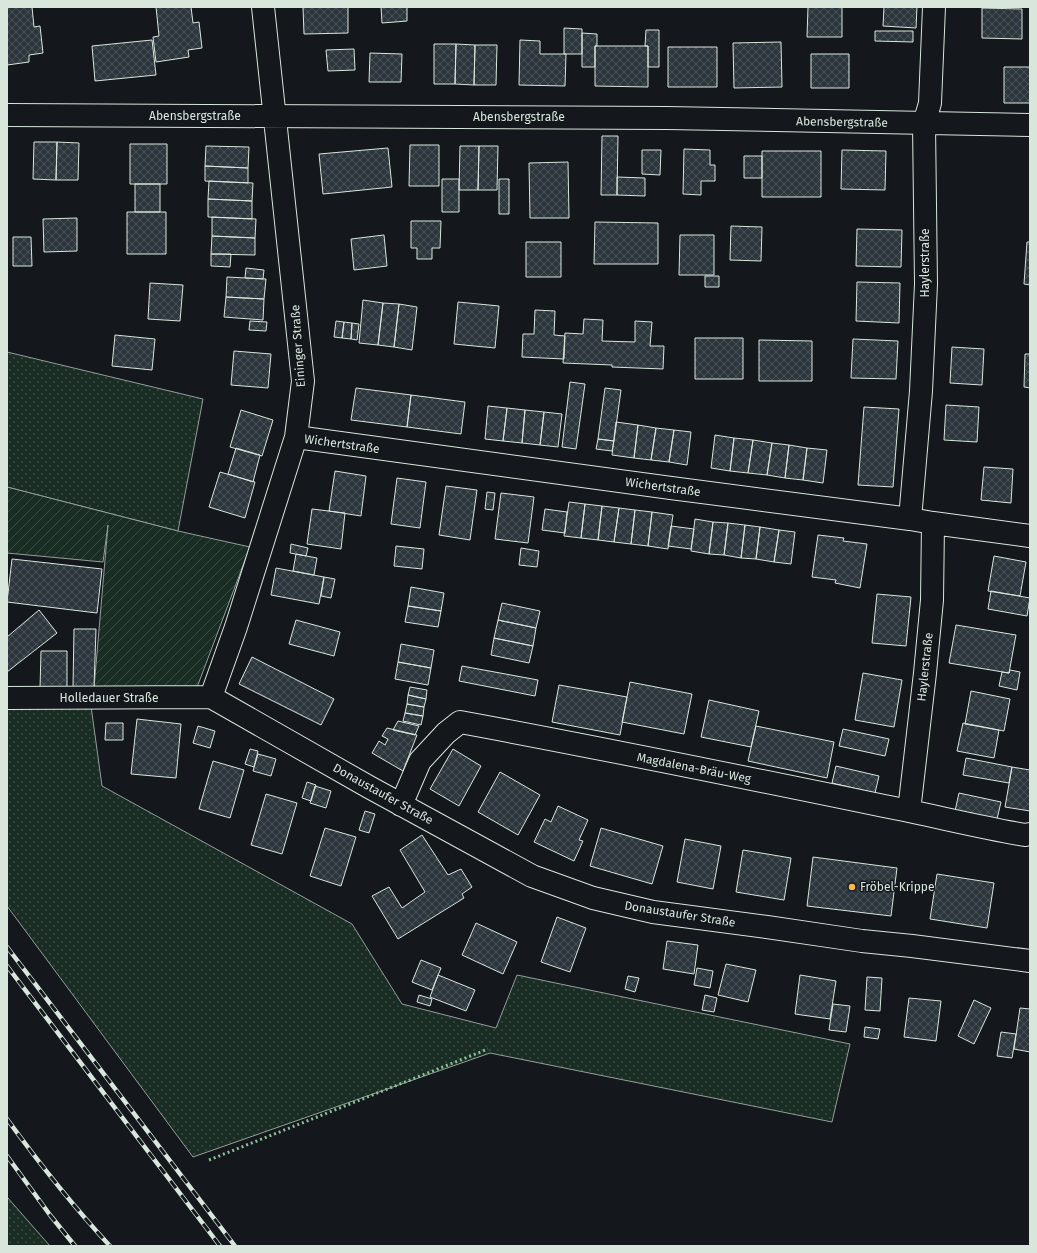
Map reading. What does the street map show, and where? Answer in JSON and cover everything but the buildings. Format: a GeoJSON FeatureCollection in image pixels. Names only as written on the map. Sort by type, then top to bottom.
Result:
{"type":"FeatureCollection","features":[{"type":"Feature","properties":{"kind":"street","name":"Eininger Straße"},"geometry":{"type":"LineString","coordinates":[[211,697],[236,627],[296,437],[303,381],[263,7]]}},
{"type":"Feature","properties":{"kind":"street","name":"Haylerstraße"},"geometry":{"type":"LineString","coordinates":[[910,519],[921,392],[926,284],[924,124],[930,103],[934,7]]}},
{"type":"Feature","properties":{"kind":"street","name":"Abensbergstraße"},"geometry":{"type":"LineString","coordinates":[[7,114],[659,118],[1030,126]]}},
{"type":"Feature","properties":{"kind":"street","name":"Wichertstraße"},"geometry":{"type":"LineString","coordinates":[[296,437],[1030,536]]}},
{"type":"Feature","properties":{"kind":"street","name":"Haylerstraße"},"geometry":{"type":"LineString","coordinates":[[909,811],[925,673],[930,614],[933,523]]}},
{"type":"Feature","properties":{"kind":"street","name":"Holledauer Straße"},"geometry":{"type":"LineString","coordinates":[[7,698],[211,697]]}},
{"type":"Feature","properties":{"kind":"street","name":"Donaustaufer Straße"},"geometry":{"type":"LineString","coordinates":[[211,697],[532,876],[593,898],[660,913],[862,941],[1030,961]]}},
{"type":"Feature","properties":{"kind":"street","name":"Magdalena-Bräu-Weg"},"geometry":{"type":"LineString","coordinates":[[401,804],[420,761],[446,732],[460,722],[909,811],[983,828],[1025,835],[1030,834]]}},
{"type":"Feature","properties":{"kind":"green space"},"geometry":{"type":"Polygon","coordinates":[[[7,352],[203,399],[178,531],[7,487],[7,352]]]}},
{"type":"Feature","properties":{"kind":"green space"},"geometry":{"type":"Polygon","coordinates":[[[7,487],[178,531],[250,547],[196,690],[94,688],[108,525],[103,562],[7,553],[7,487]]]}},
{"type":"Feature","properties":{"kind":"green space"},"geometry":{"type":"Polygon","coordinates":[[[91,706],[102,786],[352,924],[402,1004],[496,1028],[517,975],[850,1044],[832,1122],[490,1053],[193,1157],[7,906],[7,707],[91,706]]]}},
{"type":"Feature","properties":{"kind":"green space"},"geometry":{"type":"Polygon","coordinates":[[[7,1197],[50,1246],[7,1246],[7,1197]]]}},
{"type":"Feature","properties":{"kind":"railway"},"geometry":{"type":"LineString","coordinates":[[7,947],[235,1246]]}},
{"type":"Feature","properties":{"kind":"railway"},"geometry":{"type":"LineString","coordinates":[[7,966],[220,1246]]}},
{"type":"Feature","properties":{"kind":"railway"},"geometry":{"type":"LineString","coordinates":[[7,1119],[31,1152],[110,1246]]}},
{"type":"Feature","properties":{"kind":"railway"},"geometry":{"type":"LineString","coordinates":[[7,1156],[50,1215],[75,1246]]}},
{"type":"Feature","properties":{"kind":"hedge"},"geometry":{"type":"LineString","coordinates":[[209,1160],[488,1049]]}},
{"type":"Feature","properties":{"kind":"place","name":"Fröbel-Krippe"},"geometry":{"type":"Point","coordinates":[852,887]}}]}
